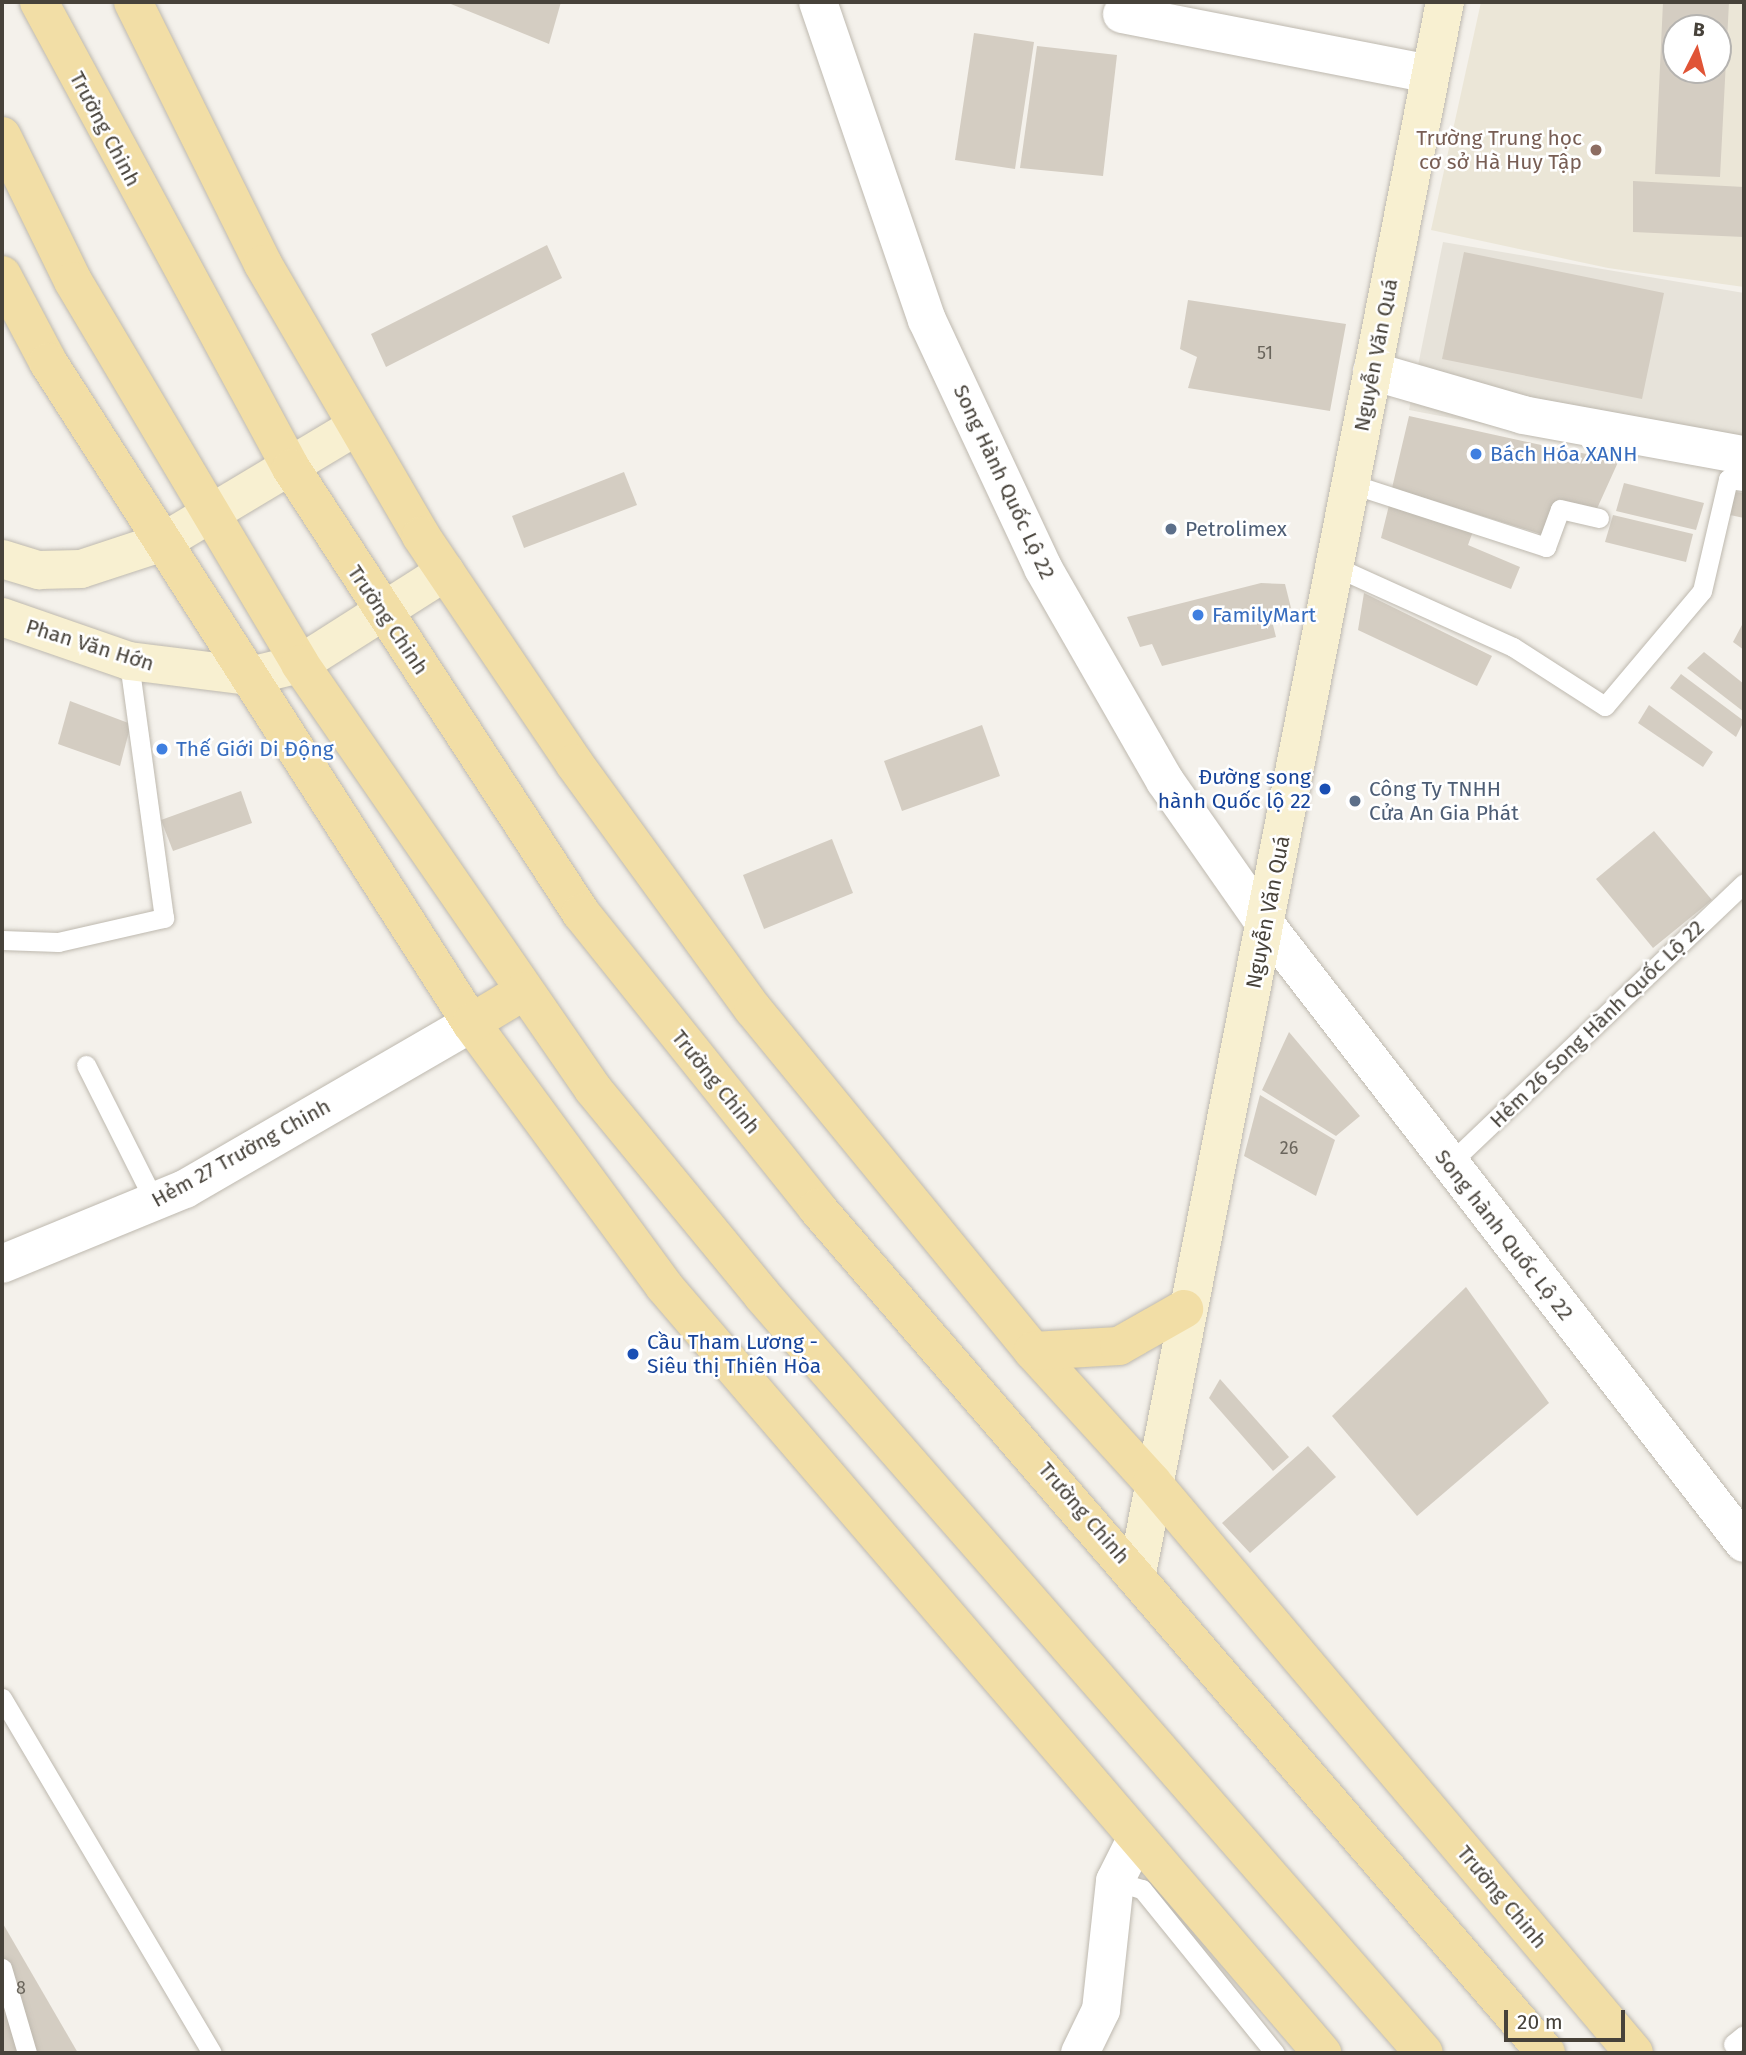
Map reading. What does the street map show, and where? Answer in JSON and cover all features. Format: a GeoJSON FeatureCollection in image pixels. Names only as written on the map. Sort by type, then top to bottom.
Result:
{"type":"FeatureCollection","features":[{"type":"Feature","properties":{"kind":"main road","name":"Trường Chinh"},"geometry":{"type":"LineString","coordinates":[[39,2],[291,468],[381,613],[581,913],[817,1208],[1137,1573],[1546,2053]]}},
{"type":"Feature","properties":{"kind":"main road","name":"Trường Chinh"},"geometry":{"type":"LineString","coordinates":[[133,2],[263,264],[355,427],[445,572],[753,1009],[1033,1351],[1152,1482],[1634,2053]]}},
{"type":"Feature","properties":{"kind":"main road","name":"Nguyễn Văn Quá"},"geometry":{"type":"LineString","coordinates":[[1137,1573],[1184,1309],[1266,925],[1445,2]]}},
{"type":"Feature","properties":{"kind":"main road"},"geometry":{"type":"LineString","coordinates":[[2,136],[73,281],[210,518],[300,664],[593,1088],[762,1295],[1424,2053]]}},
{"type":"Feature","properties":{"kind":"main road"},"geometry":{"type":"LineString","coordinates":[[2,275],[48,362],[471,1023],[664,1286],[1135,1841],[1322,2053]]}},
{"type":"Feature","properties":{"kind":"main road"},"geometry":{"type":"LineString","coordinates":[[2,559],[39,570],[81,569],[163,542],[210,518],[355,427]]}},
{"type":"Feature","properties":{"kind":"main road","name":"Phan Văn Hớn"},"geometry":{"type":"LineString","coordinates":[[2,617],[129,660],[250,676],[300,664],[445,572]]}},
{"type":"Feature","properties":{"kind":"main road"},"geometry":{"type":"LineString","coordinates":[[471,1023],[524,990]]}},
{"type":"Feature","properties":{"kind":"main road"},"geometry":{"type":"LineString","coordinates":[[1033,1351],[1119,1346],[1184,1309]]}},
{"type":"Feature","properties":{"kind":"street","name":"Song Hành Quốc Lộ 22"},"geometry":{"type":"LineString","coordinates":[[817,2],[927,320],[1043,568],[1166,781],[1266,925]]}},
{"type":"Feature","properties":{"kind":"street"},"geometry":{"type":"LineString","coordinates":[[1122,14],[1430,74]]}},
{"type":"Feature","properties":{"kind":"street"},"geometry":{"type":"LineString","coordinates":[[1372,371],[1523,415],[1744,455]]}},
{"type":"Feature","properties":{"kind":"street","name":"Song hành Quốc Lộ 22"},"geometry":{"type":"LineString","coordinates":[[1266,925],[1744,1543]]}},
{"type":"Feature","properties":{"kind":"street","name":"Hẻm 27 Trường Chinh"},"geometry":{"type":"LineString","coordinates":[[2,1264],[155,1202],[471,1023]]}},
{"type":"Feature","properties":{"kind":"street"},"geometry":{"type":"LineString","coordinates":[[1080,2053],[1101,2010],[1115,1881],[1135,1841]]}},
{"type":"Feature","properties":{"kind":"lane"},"geometry":{"type":"LineString","coordinates":[[1336,568],[1513,647],[1605,706],[1702,591],[1728,479],[1744,481]]}},
{"type":"Feature","properties":{"kind":"lane"},"geometry":{"type":"LineString","coordinates":[[1352,484],[1546,547],[1560,509],[1599,518]]}},
{"type":"Feature","properties":{"kind":"lane"},"geometry":{"type":"LineString","coordinates":[[2,940],[58,942],[164,918],[129,660]]}},
{"type":"Feature","properties":{"kind":"lane","name":"Hẻm 26 Song Hành Quốc Lộ 22"},"geometry":{"type":"LineString","coordinates":[[1449,1164],[1744,883]]}},
{"type":"Feature","properties":{"kind":"lane"},"geometry":{"type":"LineString","coordinates":[[86,1065],[155,1202]]}},
{"type":"Feature","properties":{"kind":"lane"},"geometry":{"type":"LineString","coordinates":[[2,1698],[212,2053]]}},
{"type":"Feature","properties":{"kind":"lane"},"geometry":{"type":"LineString","coordinates":[[1115,1881],[1142,1889],[1275,2053]]}},
{"type":"Feature","properties":{"kind":"lane"},"geometry":{"type":"LineString","coordinates":[[2,1968],[27,2053]]}},
{"type":"Feature","properties":{"kind":"shaded area","name":"Trường Trung học cơ sở Hà Huy Tập"},"geometry":{"type":"Polygon","coordinates":[[[1481,2],[1744,2],[1744,287],[1608,268],[1431,230],[1481,2]]]}},
{"type":"Feature","properties":{"kind":"shaded area"},"geometry":{"type":"Polygon","coordinates":[[[1443,242],[1744,293],[1744,474],[1409,410],[1443,242]]]}},
{"type":"Feature","properties":{"kind":"building"},"geometry":{"type":"Polygon","coordinates":[[[446,2],[561,2],[549,44],[446,2]]]}},
{"type":"Feature","properties":{"kind":"building"},"geometry":{"type":"Polygon","coordinates":[[[1663,2],[1729,2],[1728,14],[1662,14],[1663,2]]]}},
{"type":"Feature","properties":{"kind":"building"},"geometry":{"type":"Polygon","coordinates":[[[1662,24],[1662,84],[1725,84],[1720,177],[1655,174],[1662,24]]]}},
{"type":"Feature","properties":{"kind":"building"},"geometry":{"type":"Polygon","coordinates":[[[974,33],[1034,42],[1015,169],[955,160],[974,33]]]}},
{"type":"Feature","properties":{"kind":"building"},"geometry":{"type":"Polygon","coordinates":[[[1037,46],[1117,55],[1103,176],[1020,168],[1037,46]]]}},
{"type":"Feature","properties":{"kind":"building"},"geometry":{"type":"Polygon","coordinates":[[[1633,181],[1744,187],[1744,237],[1633,232],[1633,181]]]}},
{"type":"Feature","properties":{"kind":"building"},"geometry":{"type":"Polygon","coordinates":[[[547,245],[562,278],[386,367],[371,334],[547,245]]]}},
{"type":"Feature","properties":{"kind":"building"},"geometry":{"type":"Polygon","coordinates":[[[1464,252],[1664,293],[1642,399],[1442,359],[1464,252]]]}},
{"type":"Feature","properties":{"kind":"building"},"geometry":{"type":"Polygon","coordinates":[[[1188,300],[1346,324],[1330,411],[1188,388],[1197,357],[1180,349],[1188,300]]]}},
{"type":"Feature","properties":{"kind":"building"},"geometry":{"type":"Polygon","coordinates":[[[1409,416],[1619,460],[1595,513],[1559,499],[1544,535],[1392,488],[1409,416]]]}},
{"type":"Feature","properties":{"kind":"building"},"geometry":{"type":"Polygon","coordinates":[[[624,472],[637,505],[524,548],[512,516],[624,472]]]}},
{"type":"Feature","properties":{"kind":"building"},"geometry":{"type":"Polygon","coordinates":[[[1624,483],[1704,503],[1696,530],[1616,511],[1624,483]]]}},
{"type":"Feature","properties":{"kind":"building"},"geometry":{"type":"Polygon","coordinates":[[[1734,492],[1744,493],[1744,518],[1730,515],[1734,492]]]}},
{"type":"Feature","properties":{"kind":"building"},"geometry":{"type":"Polygon","coordinates":[[[1391,497],[1476,523],[1468,545],[1520,567],[1511,589],[1381,538],[1391,497]]]}},
{"type":"Feature","properties":{"kind":"building"},"geometry":{"type":"Polygon","coordinates":[[[1613,515],[1693,534],[1686,562],[1605,542],[1613,515]]]}},
{"type":"Feature","properties":{"kind":"building","name":"FamilyMart"},"geometry":{"type":"Polygon","coordinates":[[[1261,583],[1285,584],[1291,608],[1270,613],[1276,637],[1162,666],[1152,644],[1140,647],[1127,617],[1261,583]]]}},
{"type":"Feature","properties":{"kind":"building"},"geometry":{"type":"Polygon","coordinates":[[[1364,593],[1492,656],[1477,686],[1358,630],[1364,593]]]}},
{"type":"Feature","properties":{"kind":"building"},"geometry":{"type":"Polygon","coordinates":[[[1744,624],[1744,650],[1733,642],[1744,624]]]}},
{"type":"Feature","properties":{"kind":"building"},"geometry":{"type":"Polygon","coordinates":[[[1704,652],[1744,684],[1744,712],[1687,668],[1704,652]]]}},
{"type":"Feature","properties":{"kind":"building"},"geometry":{"type":"Polygon","coordinates":[[[1681,674],[1744,721],[1736,737],[1670,688],[1681,674]]]}},
{"type":"Feature","properties":{"kind":"building"},"geometry":{"type":"Polygon","coordinates":[[[70,701],[131,724],[120,766],[58,744],[70,701]]]}},
{"type":"Feature","properties":{"kind":"building"},"geometry":{"type":"Polygon","coordinates":[[[1649,705],[1713,752],[1703,767],[1638,723],[1649,705]]]}},
{"type":"Feature","properties":{"kind":"building"},"geometry":{"type":"Polygon","coordinates":[[[982,725],[1000,776],[902,811],[884,761],[982,725]]]}},
{"type":"Feature","properties":{"kind":"building"},"geometry":{"type":"Polygon","coordinates":[[[241,791],[252,823],[173,851],[161,820],[241,791]]]}},
{"type":"Feature","properties":{"kind":"building"},"geometry":{"type":"Polygon","coordinates":[[[1654,831],[1712,900],[1653,948],[1596,879],[1654,831]]]}},
{"type":"Feature","properties":{"kind":"building"},"geometry":{"type":"Polygon","coordinates":[[[832,839],[853,893],[764,929],[743,875],[832,839]]]}},
{"type":"Feature","properties":{"kind":"building"},"geometry":{"type":"Polygon","coordinates":[[[1289,1032],[1360,1116],[1336,1136],[1262,1090],[1289,1032]]]}},
{"type":"Feature","properties":{"kind":"building"},"geometry":{"type":"Polygon","coordinates":[[[1260,1095],[1335,1140],[1316,1196],[1244,1156],[1260,1095]]]}},
{"type":"Feature","properties":{"kind":"building"},"geometry":{"type":"Polygon","coordinates":[[[1466,1287],[1549,1403],[1417,1516],[1332,1416],[1466,1287]]]}},
{"type":"Feature","properties":{"kind":"building"},"geometry":{"type":"Polygon","coordinates":[[[1220,1379],[1289,1457],[1273,1471],[1209,1398],[1220,1379]]]}},
{"type":"Feature","properties":{"kind":"building"},"geometry":{"type":"Polygon","coordinates":[[[1308,1446],[1336,1477],[1250,1553],[1222,1523],[1308,1446]]]}},
{"type":"Feature","properties":{"kind":"building"},"geometry":{"type":"Polygon","coordinates":[[[2,1922],[78,2053],[2,2053],[2,1922]]]}},
{"type":"Feature","properties":{"kind":"place","name":"Trường Trung học cơ sở Hà Huy Tập"},"geometry":{"type":"Point","coordinates":[1596,150]}},
{"type":"Feature","properties":{"kind":"place","name":"Bách Hóa XANH"},"geometry":{"type":"Point","coordinates":[1476,454]}},
{"type":"Feature","properties":{"kind":"place","name":"Petrolimex"},"geometry":{"type":"Point","coordinates":[1171,529]}},
{"type":"Feature","properties":{"kind":"place","name":"FamilyMart"},"geometry":{"type":"Point","coordinates":[1198,615]}},
{"type":"Feature","properties":{"kind":"place","name":"Thế Giới Di Động"},"geometry":{"type":"Point","coordinates":[162,749]}},
{"type":"Feature","properties":{"kind":"place","name":"Đường song hành Quốc lộ 22"},"geometry":{"type":"Point","coordinates":[1325,789]}},
{"type":"Feature","properties":{"kind":"place","name":"Công Ty TNHH Cửa An Gia Phát"},"geometry":{"type":"Point","coordinates":[1355,801]}},
{"type":"Feature","properties":{"kind":"place","name":"Cầu Tham Lương - Siêu thị Thiên Hòa"},"geometry":{"type":"Point","coordinates":[633,1354]}}]}
